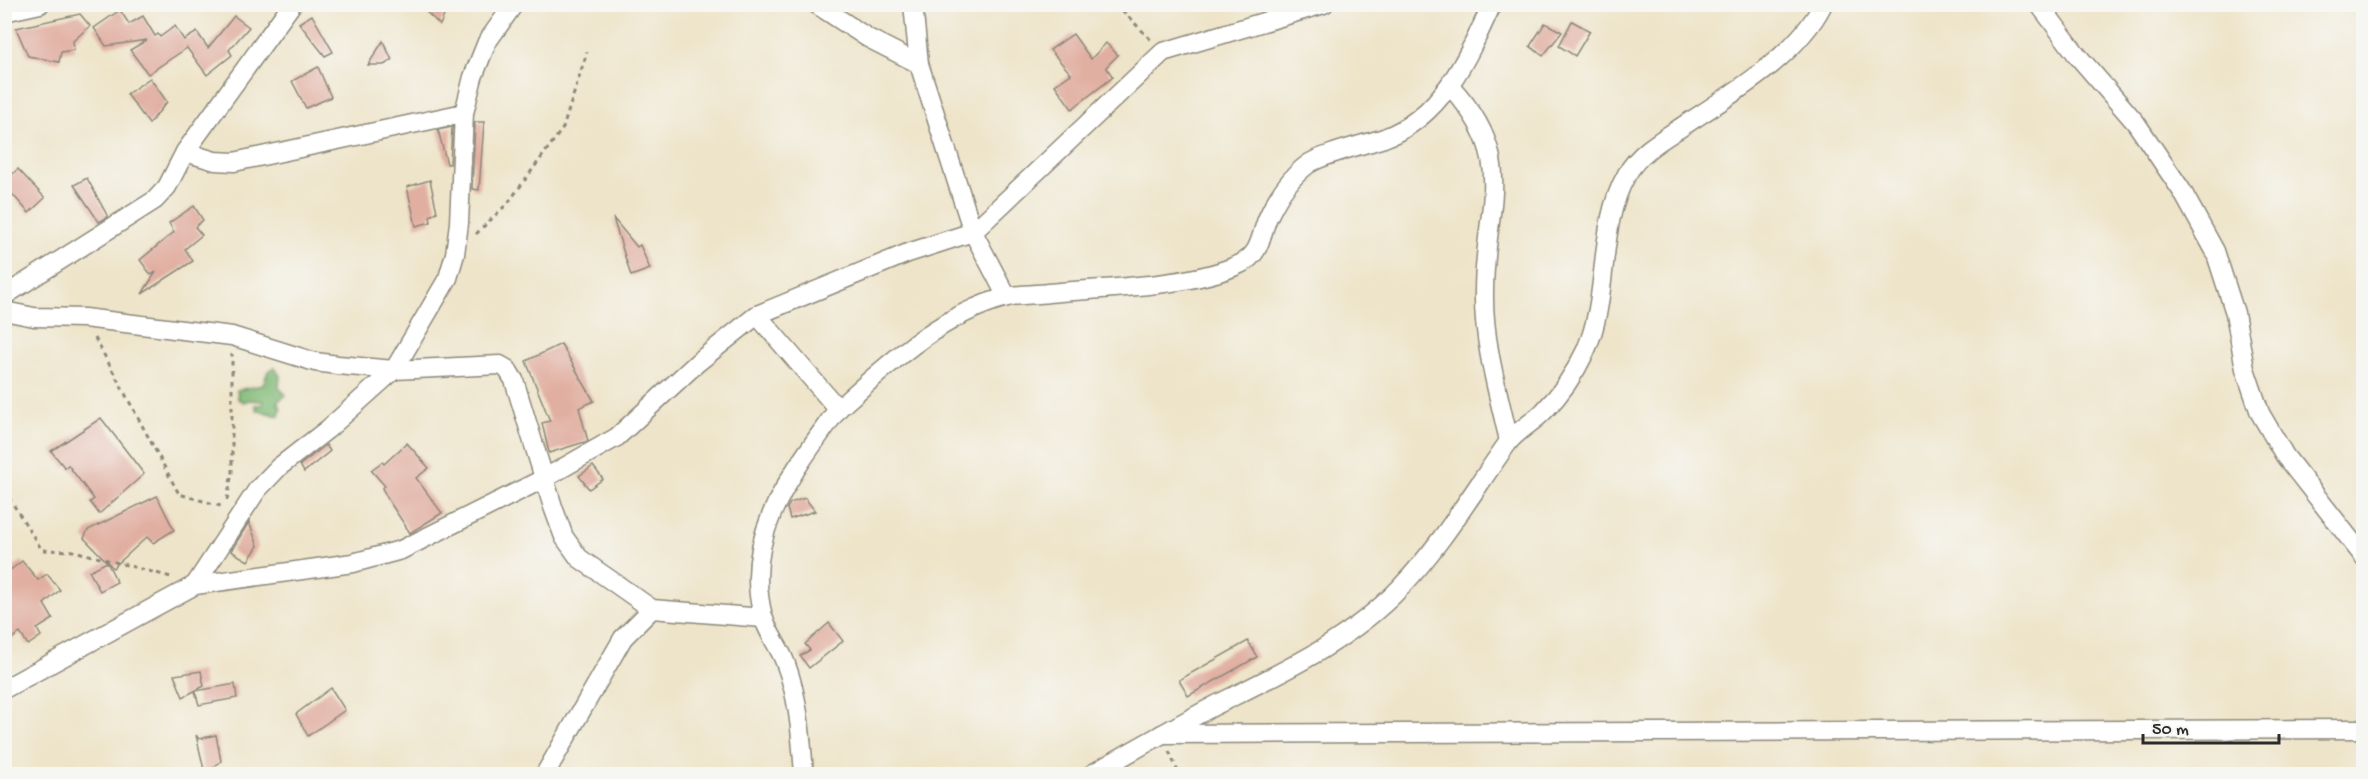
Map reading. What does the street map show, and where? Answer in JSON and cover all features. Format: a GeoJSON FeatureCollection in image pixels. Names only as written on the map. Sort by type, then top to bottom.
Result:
{"type":"FeatureCollection","features":[{"type":"Feature","properties":{"kind":"street"},"geometry":{"type":"LineString","coordinates":[[4,12],[40,4]]}},
{"type":"Feature","properties":{"kind":"street"},"geometry":{"type":"LineString","coordinates":[[4,296],[155,200],[167,187],[185,152],[292,4]]}},
{"type":"Feature","properties":{"kind":"street"},"geometry":{"type":"LineString","coordinates":[[195,585],[257,490],[279,467],[328,429],[394,370],[448,278],[455,254],[464,113],[473,77],[487,42],[514,4]]}},
{"type":"Feature","properties":{"kind":"street"},"geometry":{"type":"LineString","coordinates":[[816,4],[868,38],[919,64]]}},
{"type":"Feature","properties":{"kind":"street"},"geometry":{"type":"LineString","coordinates":[[913,4],[919,64],[974,232],[1007,297]]}},
{"type":"Feature","properties":{"kind":"street"},"geometry":{"type":"LineString","coordinates":[[4,689],[195,585],[354,563],[401,550],[545,478],[617,436],[697,363],[757,315],[908,253],[974,232],[1163,52],[1324,4]]}},
{"type":"Feature","properties":{"kind":"street"},"geometry":{"type":"LineString","coordinates":[[804,774],[798,705],[785,661],[763,618],[758,563],[768,522],[783,486],[838,409],[902,351],[960,317],[1007,297],[1196,278],[1241,264],[1255,254],[1262,241],[1268,217],[1283,189],[1308,164],[1389,136],[1426,113],[1450,86],[1492,4]]}},
{"type":"Feature","properties":{"kind":"street"},"geometry":{"type":"LineString","coordinates":[[1092,774],[1162,734],[1279,675],[1344,636],[1399,589],[1442,540],[1509,441],[1543,412],[1566,385],[1586,350],[1598,312],[1602,268],[1615,203],[1627,174],[1638,159],[1654,145],[1742,87],[1783,54],[1816,18],[1823,4]]}},
{"type":"Feature","properties":{"kind":"street"},"geometry":{"type":"LineString","coordinates":[[2039,4],[2076,55],[2136,123],[2182,191],[2215,251],[2235,313],[2245,369],[2260,412],[2285,456],[2364,557]]}},
{"type":"Feature","properties":{"kind":"street"},"geometry":{"type":"LineString","coordinates":[[1450,86],[1475,115],[1482,128],[1495,176],[1484,292],[1492,368],[1509,441]]}},
{"type":"Feature","properties":{"kind":"street"},"geometry":{"type":"LineString","coordinates":[[185,152],[215,161],[234,162],[464,113]]}},
{"type":"Feature","properties":{"kind":"street"},"geometry":{"type":"LineString","coordinates":[[4,311],[232,336],[315,362],[394,370],[500,365],[507,369],[514,380],[564,537],[579,558],[652,609],[763,618]]}},
{"type":"Feature","properties":{"kind":"street"},"geometry":{"type":"LineString","coordinates":[[757,315],[838,409]]}},
{"type":"Feature","properties":{"kind":"street"},"geometry":{"type":"LineString","coordinates":[[545,774],[623,638],[652,609]]}},
{"type":"Feature","properties":{"kind":"street"},"geometry":{"type":"LineString","coordinates":[[1162,734],[2364,729]]}},
{"type":"Feature","properties":{"kind":"path"},"geometry":{"type":"LineString","coordinates":[[1116,4],[1163,52]]}},
{"type":"Feature","properties":{"kind":"path"},"geometry":{"type":"LineString","coordinates":[[455,254],[508,204],[563,128],[587,52]]}},
{"type":"Feature","properties":{"kind":"path"},"geometry":{"type":"LineString","coordinates":[[84,318],[179,494],[226,507],[232,472],[232,336]]}},
{"type":"Feature","properties":{"kind":"path"},"geometry":{"type":"LineString","coordinates":[[4,490],[42,550],[74,551],[195,585]]}},
{"type":"Feature","properties":{"kind":"path"},"geometry":{"type":"LineString","coordinates":[[1162,734],[1179,774]]}},
{"type":"Feature","properties":{"kind":"green space"},"geometry":{"type":"Polygon","coordinates":[[[274,367],[280,376],[279,388],[286,395],[277,402],[281,408],[279,416],[257,410],[255,405],[262,405],[263,401],[244,402],[238,399],[237,390],[263,385],[268,371],[274,367]]]}},
{"type":"Feature","properties":{"kind":"building"},"geometry":{"type":"Polygon","coordinates":[[[418,4],[449,4],[440,25],[418,4]]]}},
{"type":"Feature","properties":{"kind":"building"},"geometry":{"type":"Polygon","coordinates":[[[120,10],[129,24],[143,16],[155,36],[158,34],[160,37],[175,26],[184,40],[197,32],[208,48],[234,16],[249,27],[229,50],[232,55],[207,75],[187,48],[148,74],[130,50],[147,40],[106,46],[94,28],[120,10]]]}},
{"type":"Feature","properties":{"kind":"building"},"geometry":{"type":"Polygon","coordinates":[[[80,14],[90,26],[73,41],[74,50],[61,52],[59,62],[28,56],[16,28],[80,14]]]}},
{"type":"Feature","properties":{"kind":"building"},"geometry":{"type":"Polygon","coordinates":[[[312,15],[333,52],[325,56],[299,23],[312,15]]]}},
{"type":"Feature","properties":{"kind":"building"},"geometry":{"type":"Polygon","coordinates":[[[1572,21],[1590,31],[1575,56],[1559,46],[1572,21]]]}},
{"type":"Feature","properties":{"kind":"building"},"geometry":{"type":"Polygon","coordinates":[[[1545,23],[1562,32],[1543,56],[1530,46],[1545,23]]]}},
{"type":"Feature","properties":{"kind":"building"},"geometry":{"type":"Polygon","coordinates":[[[1073,34],[1091,59],[1106,43],[1118,55],[1106,67],[1113,77],[1072,109],[1055,85],[1071,74],[1050,50],[1073,34]]]}},
{"type":"Feature","properties":{"kind":"building"},"geometry":{"type":"Polygon","coordinates":[[[383,41],[392,60],[384,65],[368,65],[383,41]]]}},
{"type":"Feature","properties":{"kind":"building"},"geometry":{"type":"Polygon","coordinates":[[[318,67],[331,97],[306,108],[292,81],[318,67]]]}},
{"type":"Feature","properties":{"kind":"building"},"geometry":{"type":"Polygon","coordinates":[[[150,78],[167,102],[149,124],[127,94],[150,78]]]}},
{"type":"Feature","properties":{"kind":"building"},"geometry":{"type":"Polygon","coordinates":[[[475,122],[484,122],[479,190],[472,189],[475,122]]]}},
{"type":"Feature","properties":{"kind":"building"},"geometry":{"type":"Polygon","coordinates":[[[452,127],[450,164],[447,164],[438,130],[452,127]]]}},
{"type":"Feature","properties":{"kind":"building"},"geometry":{"type":"Polygon","coordinates":[[[18,169],[45,198],[29,213],[4,185],[4,182],[18,169]]]}},
{"type":"Feature","properties":{"kind":"building"},"geometry":{"type":"Polygon","coordinates":[[[87,178],[108,217],[99,222],[74,185],[87,178]]]}},
{"type":"Feature","properties":{"kind":"building"},"geometry":{"type":"Polygon","coordinates":[[[430,180],[437,212],[430,216],[431,222],[416,226],[407,187],[430,180]]]}},
{"type":"Feature","properties":{"kind":"building"},"geometry":{"type":"Polygon","coordinates":[[[194,206],[203,220],[195,227],[202,235],[185,249],[193,261],[142,294],[156,272],[151,275],[140,260],[174,232],[169,223],[194,206]]]}},
{"type":"Feature","properties":{"kind":"building"},"geometry":{"type":"Polygon","coordinates":[[[613,218],[637,247],[640,245],[650,269],[631,276],[613,218]]]}},
{"type":"Feature","properties":{"kind":"building"},"geometry":{"type":"Polygon","coordinates":[[[561,344],[594,401],[579,408],[588,441],[549,453],[542,423],[550,421],[526,361],[561,344]]]}},
{"type":"Feature","properties":{"kind":"building"},"geometry":{"type":"Polygon","coordinates":[[[101,418],[144,474],[99,514],[90,502],[94,499],[68,465],[65,468],[51,451],[101,418]]]}},
{"type":"Feature","properties":{"kind":"building"},"geometry":{"type":"Polygon","coordinates":[[[407,443],[429,468],[416,478],[442,513],[410,533],[382,488],[385,486],[371,470],[382,462],[384,464],[407,443]]]}},
{"type":"Feature","properties":{"kind":"building"},"geometry":{"type":"Polygon","coordinates":[[[326,445],[330,451],[304,472],[300,465],[326,445]]]}},
{"type":"Feature","properties":{"kind":"building"},"geometry":{"type":"Polygon","coordinates":[[[593,466],[603,479],[589,489],[579,476],[593,466]]]}},
{"type":"Feature","properties":{"kind":"building"},"geometry":{"type":"Polygon","coordinates":[[[157,496],[174,530],[153,543],[147,537],[113,568],[84,538],[88,530],[157,496]]]}},
{"type":"Feature","properties":{"kind":"building"},"geometry":{"type":"Polygon","coordinates":[[[805,498],[815,511],[790,519],[787,508],[790,503],[805,498]]]}},
{"type":"Feature","properties":{"kind":"building"},"geometry":{"type":"Polygon","coordinates":[[[249,522],[258,546],[248,561],[231,551],[249,522]]]}},
{"type":"Feature","properties":{"kind":"building"},"geometry":{"type":"Polygon","coordinates":[[[22,561],[38,580],[47,574],[60,590],[44,604],[53,619],[37,629],[41,636],[28,645],[20,633],[4,644],[4,575],[22,561]]]}},
{"type":"Feature","properties":{"kind":"building"},"geometry":{"type":"Polygon","coordinates":[[[107,562],[117,582],[100,591],[89,571],[107,562]]]}},
{"type":"Feature","properties":{"kind":"building"},"geometry":{"type":"Polygon","coordinates":[[[829,623],[843,641],[809,668],[800,656],[810,650],[805,644],[829,623]]]}},
{"type":"Feature","properties":{"kind":"building"},"geometry":{"type":"Polygon","coordinates":[[[1248,641],[1257,657],[1188,696],[1179,680],[1248,641]]]}},
{"type":"Feature","properties":{"kind":"building"},"geometry":{"type":"Polygon","coordinates":[[[201,671],[204,686],[183,697],[174,675],[201,671]]]}},
{"type":"Feature","properties":{"kind":"building"},"geometry":{"type":"Polygon","coordinates":[[[235,684],[237,698],[199,705],[195,691],[235,684]]]}},
{"type":"Feature","properties":{"kind":"building"},"geometry":{"type":"Polygon","coordinates":[[[331,688],[345,710],[308,736],[296,714],[331,688]]]}},
{"type":"Feature","properties":{"kind":"building"},"geometry":{"type":"Polygon","coordinates":[[[196,735],[199,739],[216,735],[221,761],[205,774],[196,735]]]}}]}
